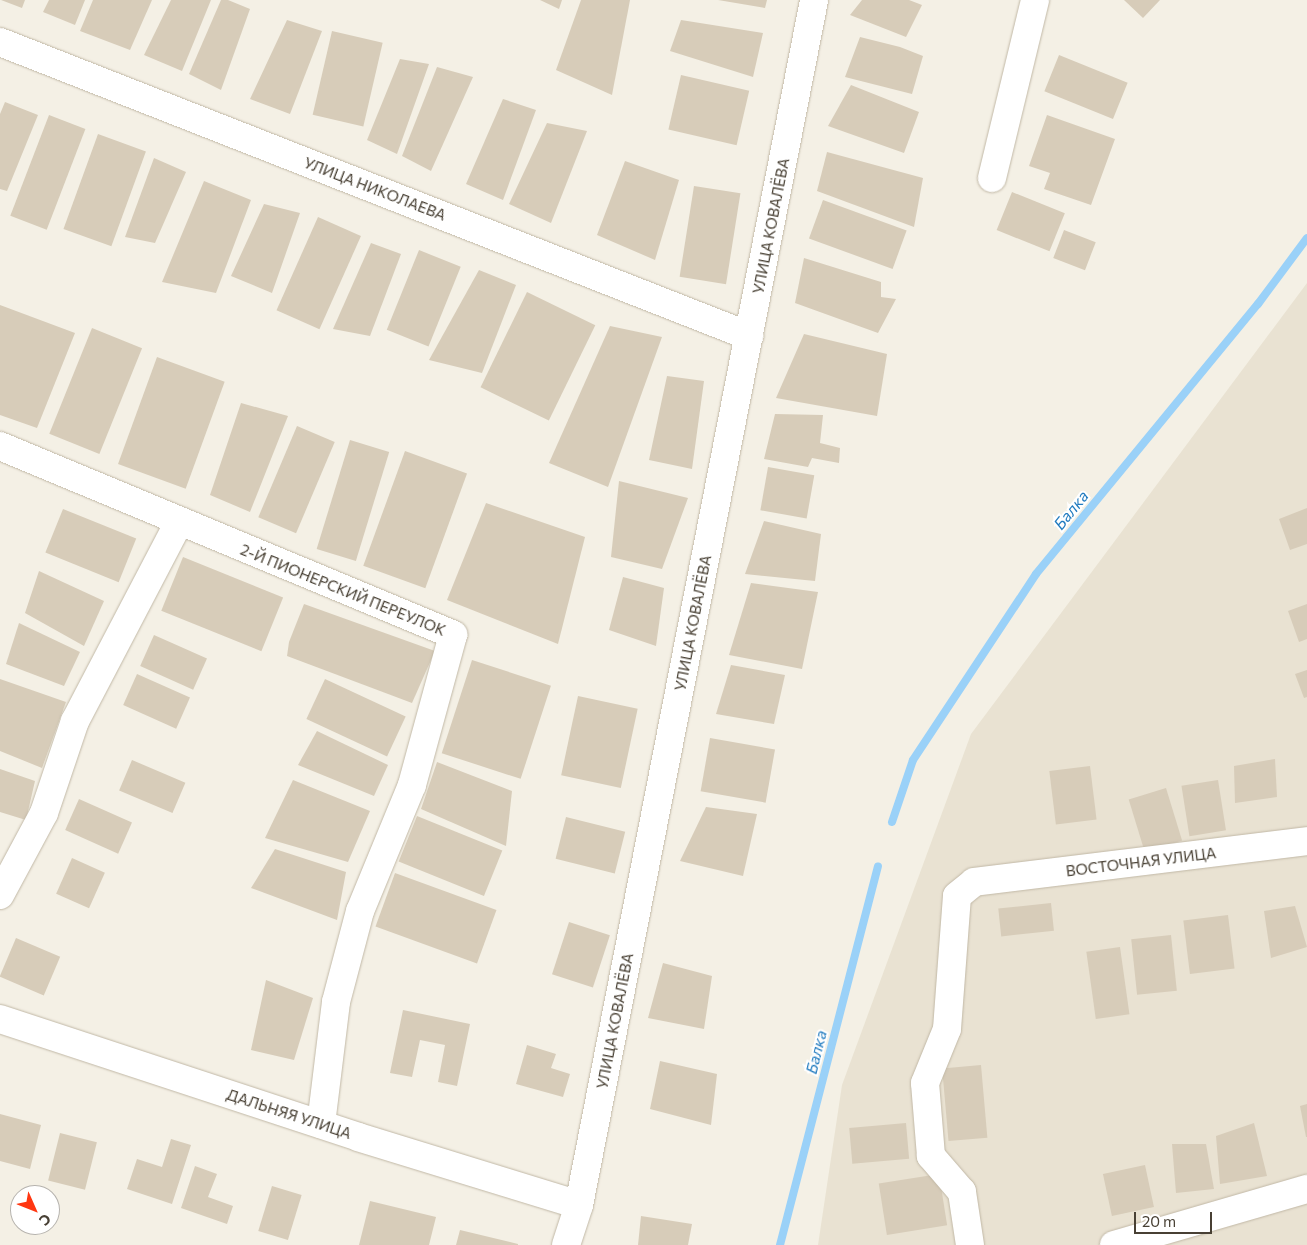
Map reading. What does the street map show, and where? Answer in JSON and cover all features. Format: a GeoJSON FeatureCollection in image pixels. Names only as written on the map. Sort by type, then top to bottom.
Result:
{"type":"FeatureCollection","features":[{"type":"Feature","properties":{"kind":"street","name":"УЛИЦА КОВАЛЁВА"},"geometry":{"type":"LineString","coordinates":[[566,1245],[579,1205],[814,0]]}},
{"type":"Feature","properties":{"kind":"street"},"geometry":{"type":"LineString","coordinates":[[992,178],[1035,0]]}},
{"type":"Feature","properties":{"kind":"street","name":"УЛИЦА НИКОЛАЕВА"},"geometry":{"type":"LineString","coordinates":[[0,42],[749,336]]}},
{"type":"Feature","properties":{"kind":"street","name":"2-Й ПИОНЕРСКИЙ ПЕРЕУЛОК"},"geometry":{"type":"LineString","coordinates":[[0,446],[453,635],[412,785],[360,911],[336,1002],[321,1124]]}},
{"type":"Feature","properties":{"kind":"street"},"geometry":{"type":"LineString","coordinates":[[0,895],[44,814],[75,722],[179,522]]}},
{"type":"Feature","properties":{"kind":"street","name":"ВОСТОЧНАЯ УЛИЦА"},"geometry":{"type":"LineString","coordinates":[[970,1245],[962,1192],[931,1156],[925,1083],[947,1029],[957,896],[974,882],[1307,841]]}},
{"type":"Feature","properties":{"kind":"street","name":"ДАЛЬНЯЯ УЛИЦА"},"geometry":{"type":"LineString","coordinates":[[0,1019],[321,1124],[579,1205]]}},
{"type":"Feature","properties":{"kind":"street"},"geometry":{"type":"LineString","coordinates":[[1114,1245],[1307,1189]]}},
{"type":"Feature","properties":{"kind":"shaded area"},"geometry":{"type":"Polygon","coordinates":[[[1307,283],[1307,1245],[818,1245],[842,1085],[971,734],[1307,283]]]}},
{"type":"Feature","properties":{"kind":"building"},"geometry":{"type":"Polygon","coordinates":[[[1,0],[25,0],[22,8],[1,0]]]}},
{"type":"Feature","properties":{"kind":"building"},"geometry":{"type":"Polygon","coordinates":[[[49,0],[85,0],[75,25],[43,12],[49,0]]]}},
{"type":"Feature","properties":{"kind":"building"},"geometry":{"type":"Polygon","coordinates":[[[93,0],[152,0],[130,50],[80,31],[93,0]]]}},
{"type":"Feature","properties":{"kind":"building"},"geometry":{"type":"Polygon","coordinates":[[[171,0],[211,0],[182,71],[144,55],[171,0]]]}},
{"type":"Feature","properties":{"kind":"building"},"geometry":{"type":"Polygon","coordinates":[[[221,0],[228,0],[250,9],[221,90],[189,74],[221,0]]]}},
{"type":"Feature","properties":{"kind":"building"},"geometry":{"type":"Polygon","coordinates":[[[540,0],[562,0],[559,9],[540,0]]]}},
{"type":"Feature","properties":{"kind":"building"},"geometry":{"type":"Polygon","coordinates":[[[581,0],[630,0],[612,95],[556,70],[581,0]]]}},
{"type":"Feature","properties":{"kind":"building"},"geometry":{"type":"Polygon","coordinates":[[[718,0],[767,0],[765,8],[718,0]]]}},
{"type":"Feature","properties":{"kind":"building"},"geometry":{"type":"Polygon","coordinates":[[[862,0],[909,0],[922,5],[906,37],[850,15],[862,0]]]}},
{"type":"Feature","properties":{"kind":"building"},"geometry":{"type":"Polygon","coordinates":[[[1124,0],[1160,0],[1143,18],[1124,0]]]}},
{"type":"Feature","properties":{"kind":"building"},"geometry":{"type":"Polygon","coordinates":[[[287,20],[322,31],[290,114],[250,99],[287,20]]]}},
{"type":"Feature","properties":{"kind":"building"},"geometry":{"type":"Polygon","coordinates":[[[681,20],[763,33],[753,77],[670,51],[681,20]]]}},
{"type":"Feature","properties":{"kind":"building"},"geometry":{"type":"Polygon","coordinates":[[[332,31],[383,43],[363,126],[313,115],[332,31]]]}},
{"type":"Feature","properties":{"kind":"building"},"geometry":{"type":"Polygon","coordinates":[[[860,37],[900,47],[923,56],[912,94],[845,77],[860,37]]]}},
{"type":"Feature","properties":{"kind":"building"},"geometry":{"type":"Polygon","coordinates":[[[1059,55],[1128,83],[1113,119],[1044,91],[1059,55]]]}},
{"type":"Feature","properties":{"kind":"building"},"geometry":{"type":"Polygon","coordinates":[[[400,59],[429,64],[397,154],[367,140],[400,59]]]}},
{"type":"Feature","properties":{"kind":"building"},"geometry":{"type":"Polygon","coordinates":[[[437,67],[473,77],[431,171],[402,156],[437,67]]]}},
{"type":"Feature","properties":{"kind":"building"},"geometry":{"type":"Polygon","coordinates":[[[681,75],[749,91],[737,145],[668,130],[681,75]]]}},
{"type":"Feature","properties":{"kind":"building"},"geometry":{"type":"Polygon","coordinates":[[[851,85],[919,112],[904,153],[828,126],[851,85]]]}},
{"type":"Feature","properties":{"kind":"building"},"geometry":{"type":"Polygon","coordinates":[[[503,99],[536,110],[503,200],[466,184],[503,99]]]}},
{"type":"Feature","properties":{"kind":"building"},"geometry":{"type":"Polygon","coordinates":[[[5,102],[38,115],[7,191],[0,189],[0,114],[5,102]]]}},
{"type":"Feature","properties":{"kind":"building"},"geometry":{"type":"Polygon","coordinates":[[[49,115],[85,129],[47,230],[10,216],[49,115]]]}},
{"type":"Feature","properties":{"kind":"building"},"geometry":{"type":"Polygon","coordinates":[[[1047,115],[1115,139],[1091,205],[1044,189],[1050,173],[1029,166],[1047,115]]]}},
{"type":"Feature","properties":{"kind":"building"},"geometry":{"type":"Polygon","coordinates":[[[547,123],[587,131],[551,223],[509,204],[547,123]]]}},
{"type":"Feature","properties":{"kind":"building"},"geometry":{"type":"Polygon","coordinates":[[[98,134],[146,151],[111,246],[63,229],[98,134]]]}},
{"type":"Feature","properties":{"kind":"building"},"geometry":{"type":"Polygon","coordinates":[[[827,152],[923,178],[914,227],[817,191],[827,152]]]}},
{"type":"Feature","properties":{"kind":"building"},"geometry":{"type":"Polygon","coordinates":[[[154,158],[186,172],[155,243],[125,237],[154,158]]]}},
{"type":"Feature","properties":{"kind":"building"},"geometry":{"type":"Polygon","coordinates":[[[625,161],[679,180],[655,260],[597,235],[625,161]]]}},
{"type":"Feature","properties":{"kind":"building"},"geometry":{"type":"Polygon","coordinates":[[[204,181],[251,200],[216,293],[162,282],[204,181]]]}},
{"type":"Feature","properties":{"kind":"building"},"geometry":{"type":"Polygon","coordinates":[[[694,186],[740,193],[726,284],[680,277],[694,186]]]}},
{"type":"Feature","properties":{"kind":"building"},"geometry":{"type":"Polygon","coordinates":[[[1012,192],[1065,213],[1049,251],[997,230],[1012,192]]]}},
{"type":"Feature","properties":{"kind":"building"},"geometry":{"type":"Polygon","coordinates":[[[823,200],[907,230],[893,269],[809,239],[823,200]]]}},
{"type":"Feature","properties":{"kind":"building"},"geometry":{"type":"Polygon","coordinates":[[[264,204],[300,213],[272,293],[231,276],[264,204]]]}},
{"type":"Feature","properties":{"kind":"building"},"geometry":{"type":"Polygon","coordinates":[[[318,217],[361,236],[319,329],[277,310],[318,217]]]}},
{"type":"Feature","properties":{"kind":"building"},"geometry":{"type":"Polygon","coordinates":[[[1064,230],[1096,242],[1085,270],[1053,258],[1064,230]]]}},
{"type":"Feature","properties":{"kind":"building"},"geometry":{"type":"Polygon","coordinates":[[[371,243],[401,254],[370,336],[333,329],[371,243]]]}},
{"type":"Feature","properties":{"kind":"building"},"geometry":{"type":"Polygon","coordinates":[[[419,250],[461,267],[429,347],[387,330],[419,250]]]}},
{"type":"Feature","properties":{"kind":"building"},"geometry":{"type":"Polygon","coordinates":[[[804,258],[881,282],[881,297],[896,299],[878,333],[795,303],[804,258]]]}},
{"type":"Feature","properties":{"kind":"building"},"geometry":{"type":"Polygon","coordinates":[[[479,270],[516,285],[482,373],[429,360],[479,270]]]}},
{"type":"Feature","properties":{"kind":"building"},"geometry":{"type":"Polygon","coordinates":[[[527,292],[595,325],[549,421],[481,387],[527,292]]]}},
{"type":"Feature","properties":{"kind":"building"},"geometry":{"type":"Polygon","coordinates":[[[0,305],[75,333],[37,428],[0,415],[0,305]]]}},
{"type":"Feature","properties":{"kind":"building"},"geometry":{"type":"Polygon","coordinates":[[[610,326],[662,337],[608,487],[549,463],[610,326]]]}},
{"type":"Feature","properties":{"kind":"building"},"geometry":{"type":"Polygon","coordinates":[[[92,328],[142,348],[99,454],[49,434],[92,328]]]}},
{"type":"Feature","properties":{"kind":"building"},"geometry":{"type":"Polygon","coordinates":[[[804,334],[887,354],[877,416],[776,398],[804,334]]]}},
{"type":"Feature","properties":{"kind":"building"},"geometry":{"type":"Polygon","coordinates":[[[157,357],[225,382],[186,489],[118,464],[157,357]]]}},
{"type":"Feature","properties":{"kind":"building"},"geometry":{"type":"Polygon","coordinates":[[[667,376],[704,381],[692,469],[649,460],[667,376]]]}},
{"type":"Feature","properties":{"kind":"building"},"geometry":{"type":"Polygon","coordinates":[[[241,403],[288,416],[250,512],[210,495],[241,403]]]}},
{"type":"Feature","properties":{"kind":"building"},"geometry":{"type":"Polygon","coordinates":[[[775,414],[823,415],[820,443],[840,448],[839,463],[812,458],[808,467],[764,459],[775,414]]]}},
{"type":"Feature","properties":{"kind":"building"},"geometry":{"type":"Polygon","coordinates":[[[297,426],[335,442],[296,533],[258,517],[297,426]]]}},
{"type":"Feature","properties":{"kind":"building"},"geometry":{"type":"Polygon","coordinates":[[[350,440],[389,452],[356,561],[317,549],[350,440]]]}},
{"type":"Feature","properties":{"kind":"building"},"geometry":{"type":"Polygon","coordinates":[[[405,451],[467,474],[425,588],[363,566],[405,451]]]}},
{"type":"Feature","properties":{"kind":"building"},"geometry":{"type":"Polygon","coordinates":[[[768,467],[814,475],[807,518],[760,510],[768,467]]]}},
{"type":"Feature","properties":{"kind":"building"},"geometry":{"type":"Polygon","coordinates":[[[619,481],[688,498],[662,569],[611,557],[619,481]]]}},
{"type":"Feature","properties":{"kind":"building"},"geometry":{"type":"Polygon","coordinates":[[[486,503],[585,537],[558,644],[447,600],[486,503]]]}},
{"type":"Feature","properties":{"kind":"building"},"geometry":{"type":"Polygon","coordinates":[[[1307,508],[1307,544],[1290,550],[1279,519],[1307,508]]]}},
{"type":"Feature","properties":{"kind":"building"},"geometry":{"type":"Polygon","coordinates":[[[63,509],[136,539],[119,582],[45,553],[63,509]]]}},
{"type":"Feature","properties":{"kind":"building"},"geometry":{"type":"Polygon","coordinates":[[[764,521],[821,534],[815,581],[745,574],[764,521]]]}},
{"type":"Feature","properties":{"kind":"building"},"geometry":{"type":"Polygon","coordinates":[[[183,557],[283,597],[261,651],[161,611],[183,557]]]}},
{"type":"Feature","properties":{"kind":"building"},"geometry":{"type":"Polygon","coordinates":[[[39,571],[104,601],[84,646],[25,613],[39,571]]]}},
{"type":"Feature","properties":{"kind":"building"},"geometry":{"type":"Polygon","coordinates":[[[623,577],[664,588],[656,646],[609,630],[623,577]]]}},
{"type":"Feature","properties":{"kind":"building"},"geometry":{"type":"Polygon","coordinates":[[[751,583],[818,592],[802,669],[729,655],[751,583]]]}},
{"type":"Feature","properties":{"kind":"building"},"geometry":{"type":"Polygon","coordinates":[[[304,604],[435,651],[412,703],[287,656],[289,642],[304,604]]]}},
{"type":"Feature","properties":{"kind":"building"},"geometry":{"type":"Polygon","coordinates":[[[1307,604],[1307,639],[1299,642],[1288,611],[1307,604]]]}},
{"type":"Feature","properties":{"kind":"building"},"geometry":{"type":"Polygon","coordinates":[[[19,623],[80,652],[64,686],[6,664],[19,623]]]}},
{"type":"Feature","properties":{"kind":"building"},"geometry":{"type":"Polygon","coordinates":[[[154,635],[207,659],[193,690],[140,666],[154,635]]]}},
{"type":"Feature","properties":{"kind":"building"},"geometry":{"type":"Polygon","coordinates":[[[472,660],[551,686],[521,779],[442,753],[472,660]]]}},
{"type":"Feature","properties":{"kind":"building"},"geometry":{"type":"Polygon","coordinates":[[[731,665],[785,675],[774,724],[716,714],[731,665]]]}},
{"type":"Feature","properties":{"kind":"building"},"geometry":{"type":"Polygon","coordinates":[[[1307,670],[1307,697],[1304,698],[1295,674],[1307,670]]]}},
{"type":"Feature","properties":{"kind":"building"},"geometry":{"type":"Polygon","coordinates":[[[137,674],[190,698],[176,729],[123,705],[137,674]]]}},
{"type":"Feature","properties":{"kind":"building"},"geometry":{"type":"Polygon","coordinates":[[[0,679],[66,702],[42,768],[0,751],[0,679]]]}},
{"type":"Feature","properties":{"kind":"building"},"geometry":{"type":"Polygon","coordinates":[[[325,679],[406,717],[387,756],[306,719],[325,679]]]}},
{"type":"Feature","properties":{"kind":"building"},"geometry":{"type":"Polygon","coordinates":[[[578,696],[638,709],[621,788],[561,775],[578,696]]]}},
{"type":"Feature","properties":{"kind":"building"},"geometry":{"type":"Polygon","coordinates":[[[317,731],[388,765],[374,796],[298,765],[317,731]]]}},
{"type":"Feature","properties":{"kind":"building"},"geometry":{"type":"Polygon","coordinates":[[[710,738],[775,749],[766,803],[701,791],[710,738]]]}},
{"type":"Feature","properties":{"kind":"building"},"geometry":{"type":"Polygon","coordinates":[[[1275,759],[1277,797],[1235,803],[1234,766],[1275,759]]]}},
{"type":"Feature","properties":{"kind":"building"},"geometry":{"type":"Polygon","coordinates":[[[132,760],[185,783],[172,813],[119,790],[132,760]]]}},
{"type":"Feature","properties":{"kind":"building"},"geometry":{"type":"Polygon","coordinates":[[[437,762],[512,791],[506,846],[421,809],[437,762]]]}},
{"type":"Feature","properties":{"kind":"building"},"geometry":{"type":"Polygon","coordinates":[[[1090,766],[1097,820],[1056,825],[1049,771],[1090,766]]]}},
{"type":"Feature","properties":{"kind":"building"},"geometry":{"type":"Polygon","coordinates":[[[0,769],[35,781],[26,820],[0,812],[0,769]]]}},
{"type":"Feature","properties":{"kind":"building"},"geometry":{"type":"Polygon","coordinates":[[[293,780],[370,811],[348,862],[265,838],[293,780]]]}},
{"type":"Feature","properties":{"kind":"building"},"geometry":{"type":"Polygon","coordinates":[[[1218,780],[1226,830],[1189,836],[1181,786],[1218,780]]]}},
{"type":"Feature","properties":{"kind":"building"},"geometry":{"type":"Polygon","coordinates":[[[1166,788],[1182,841],[1145,852],[1129,799],[1166,788]]]}},
{"type":"Feature","properties":{"kind":"building"},"geometry":{"type":"Polygon","coordinates":[[[79,799],[132,823],[118,854],[65,830],[79,799]]]}},
{"type":"Feature","properties":{"kind":"building"},"geometry":{"type":"Polygon","coordinates":[[[706,807],[757,814],[743,876],[680,861],[706,807]]]}},
{"type":"Feature","properties":{"kind":"building"},"geometry":{"type":"Polygon","coordinates":[[[417,816],[502,850],[484,896],[399,861],[417,816]]]}},
{"type":"Feature","properties":{"kind":"building"},"geometry":{"type":"Polygon","coordinates":[[[566,817],[625,832],[615,873],[556,859],[566,817]]]}},
{"type":"Feature","properties":{"kind":"building"},"geometry":{"type":"Polygon","coordinates":[[[275,849],[346,872],[337,920],[251,888],[275,849]]]}},
{"type":"Feature","properties":{"kind":"building"},"geometry":{"type":"Polygon","coordinates":[[[72,858],[105,873],[89,908],[56,894],[72,858]]]}},
{"type":"Feature","properties":{"kind":"building"},"geometry":{"type":"Polygon","coordinates":[[[395,873],[496,910],[477,964],[376,927],[395,873]]]}},
{"type":"Feature","properties":{"kind":"building"},"geometry":{"type":"Polygon","coordinates":[[[1051,903],[1054,931],[1001,936],[998,909],[1051,903]]]}},
{"type":"Feature","properties":{"kind":"building"},"geometry":{"type":"Polygon","coordinates":[[[1295,906],[1307,947],[1271,958],[1264,911],[1295,906]]]}},
{"type":"Feature","properties":{"kind":"building"},"geometry":{"type":"Polygon","coordinates":[[[1228,915],[1235,969],[1190,974],[1183,920],[1228,915]]]}},
{"type":"Feature","properties":{"kind":"building"},"geometry":{"type":"Polygon","coordinates":[[[569,922],[610,935],[593,988],[552,974],[569,922]]]}},
{"type":"Feature","properties":{"kind":"building"},"geometry":{"type":"Polygon","coordinates":[[[1171,935],[1177,991],[1137,995],[1131,939],[1171,935]]]}},
{"type":"Feature","properties":{"kind":"building"},"geometry":{"type":"Polygon","coordinates":[[[16,938],[60,957],[44,995],[0,977],[16,938]]]}},
{"type":"Feature","properties":{"kind":"building"},"geometry":{"type":"Polygon","coordinates":[[[1120,947],[1129,1014],[1096,1019],[1086,952],[1120,947]]]}},
{"type":"Feature","properties":{"kind":"building"},"geometry":{"type":"Polygon","coordinates":[[[663,963],[712,976],[704,1029],[648,1018],[663,963]]]}},
{"type":"Feature","properties":{"kind":"building"},"geometry":{"type":"Polygon","coordinates":[[[266,980],[313,998],[294,1060],[251,1050],[266,980]]]}},
{"type":"Feature","properties":{"kind":"building"},"geometry":{"type":"Polygon","coordinates":[[[403,1010],[470,1024],[457,1086],[438,1082],[445,1045],[420,1040],[412,1077],[390,1073],[403,1010]]]}},
{"type":"Feature","properties":{"kind":"building"},"geometry":{"type":"Polygon","coordinates":[[[527,1045],[556,1054],[551,1068],[570,1074],[563,1097],[516,1084],[527,1045]]]}},
{"type":"Feature","properties":{"kind":"building"},"geometry":{"type":"Polygon","coordinates":[[[660,1061],[717,1074],[711,1125],[650,1109],[660,1061]]]}},
{"type":"Feature","properties":{"kind":"building"},"geometry":{"type":"Polygon","coordinates":[[[981,1065],[987,1138],[949,1141],[942,1068],[981,1065]]]}},
{"type":"Feature","properties":{"kind":"building"},"geometry":{"type":"Polygon","coordinates":[[[1307,1104],[1307,1137],[1306,1137],[1300,1106],[1307,1104]]]}},
{"type":"Feature","properties":{"kind":"building"},"geometry":{"type":"Polygon","coordinates":[[[0,1114],[41,1125],[30,1169],[0,1161],[0,1114]]]}},
{"type":"Feature","properties":{"kind":"building"},"geometry":{"type":"Polygon","coordinates":[[[906,1123],[909,1159],[852,1164],[849,1128],[906,1123]]]}},
{"type":"Feature","properties":{"kind":"building"},"geometry":{"type":"Polygon","coordinates":[[[1254,1123],[1267,1176],[1220,1184],[1216,1136],[1254,1123]]]}},
{"type":"Feature","properties":{"kind":"building"},"geometry":{"type":"Polygon","coordinates":[[[60,1133],[97,1142],[85,1190],[48,1181],[60,1133]]]}},
{"type":"Feature","properties":{"kind":"building"},"geometry":{"type":"Polygon","coordinates":[[[171,1139],[191,1145],[172,1204],[127,1189],[137,1159],[162,1167],[171,1139]]]}},
{"type":"Feature","properties":{"kind":"building"},"geometry":{"type":"Polygon","coordinates":[[[1172,1144],[1206,1144],[1214,1189],[1176,1193],[1172,1144]]]}},
{"type":"Feature","properties":{"kind":"building"},"geometry":{"type":"Polygon","coordinates":[[[1145,1165],[1154,1207],[1112,1216],[1103,1174],[1145,1165]]]}},
{"type":"Feature","properties":{"kind":"building"},"geometry":{"type":"Polygon","coordinates":[[[195,1166],[217,1174],[208,1197],[233,1206],[227,1224],[181,1208],[195,1166]]]}},
{"type":"Feature","properties":{"kind":"building"},"geometry":{"type":"Polygon","coordinates":[[[939,1174],[947,1225],[887,1235],[879,1184],[939,1174]]]}},
{"type":"Feature","properties":{"kind":"building"},"geometry":{"type":"Polygon","coordinates":[[[272,1186],[302,1195],[288,1240],[258,1231],[272,1186]]]}},
{"type":"Feature","properties":{"kind":"building"},"geometry":{"type":"Polygon","coordinates":[[[370,1201],[436,1217],[429,1245],[359,1245],[370,1201]]]}},
{"type":"Feature","properties":{"kind":"building"},"geometry":{"type":"Polygon","coordinates":[[[641,1216],[692,1224],[688,1245],[638,1245],[641,1216]]]}},
{"type":"Feature","properties":{"kind":"building"},"geometry":{"type":"Polygon","coordinates":[[[460,1230],[518,1244],[518,1245],[456,1245],[460,1230]]]}},
{"type":"Feature","properties":{"kind":"waterway","name":"Балка"},"geometry":{"type":"LineString","coordinates":[[892,822],[913,760],[1036,574],[1258,304],[1307,238]]}},
{"type":"Feature","properties":{"kind":"waterway","name":"Балка"},"geometry":{"type":"LineString","coordinates":[[780,1245],[878,866]]}}]}
